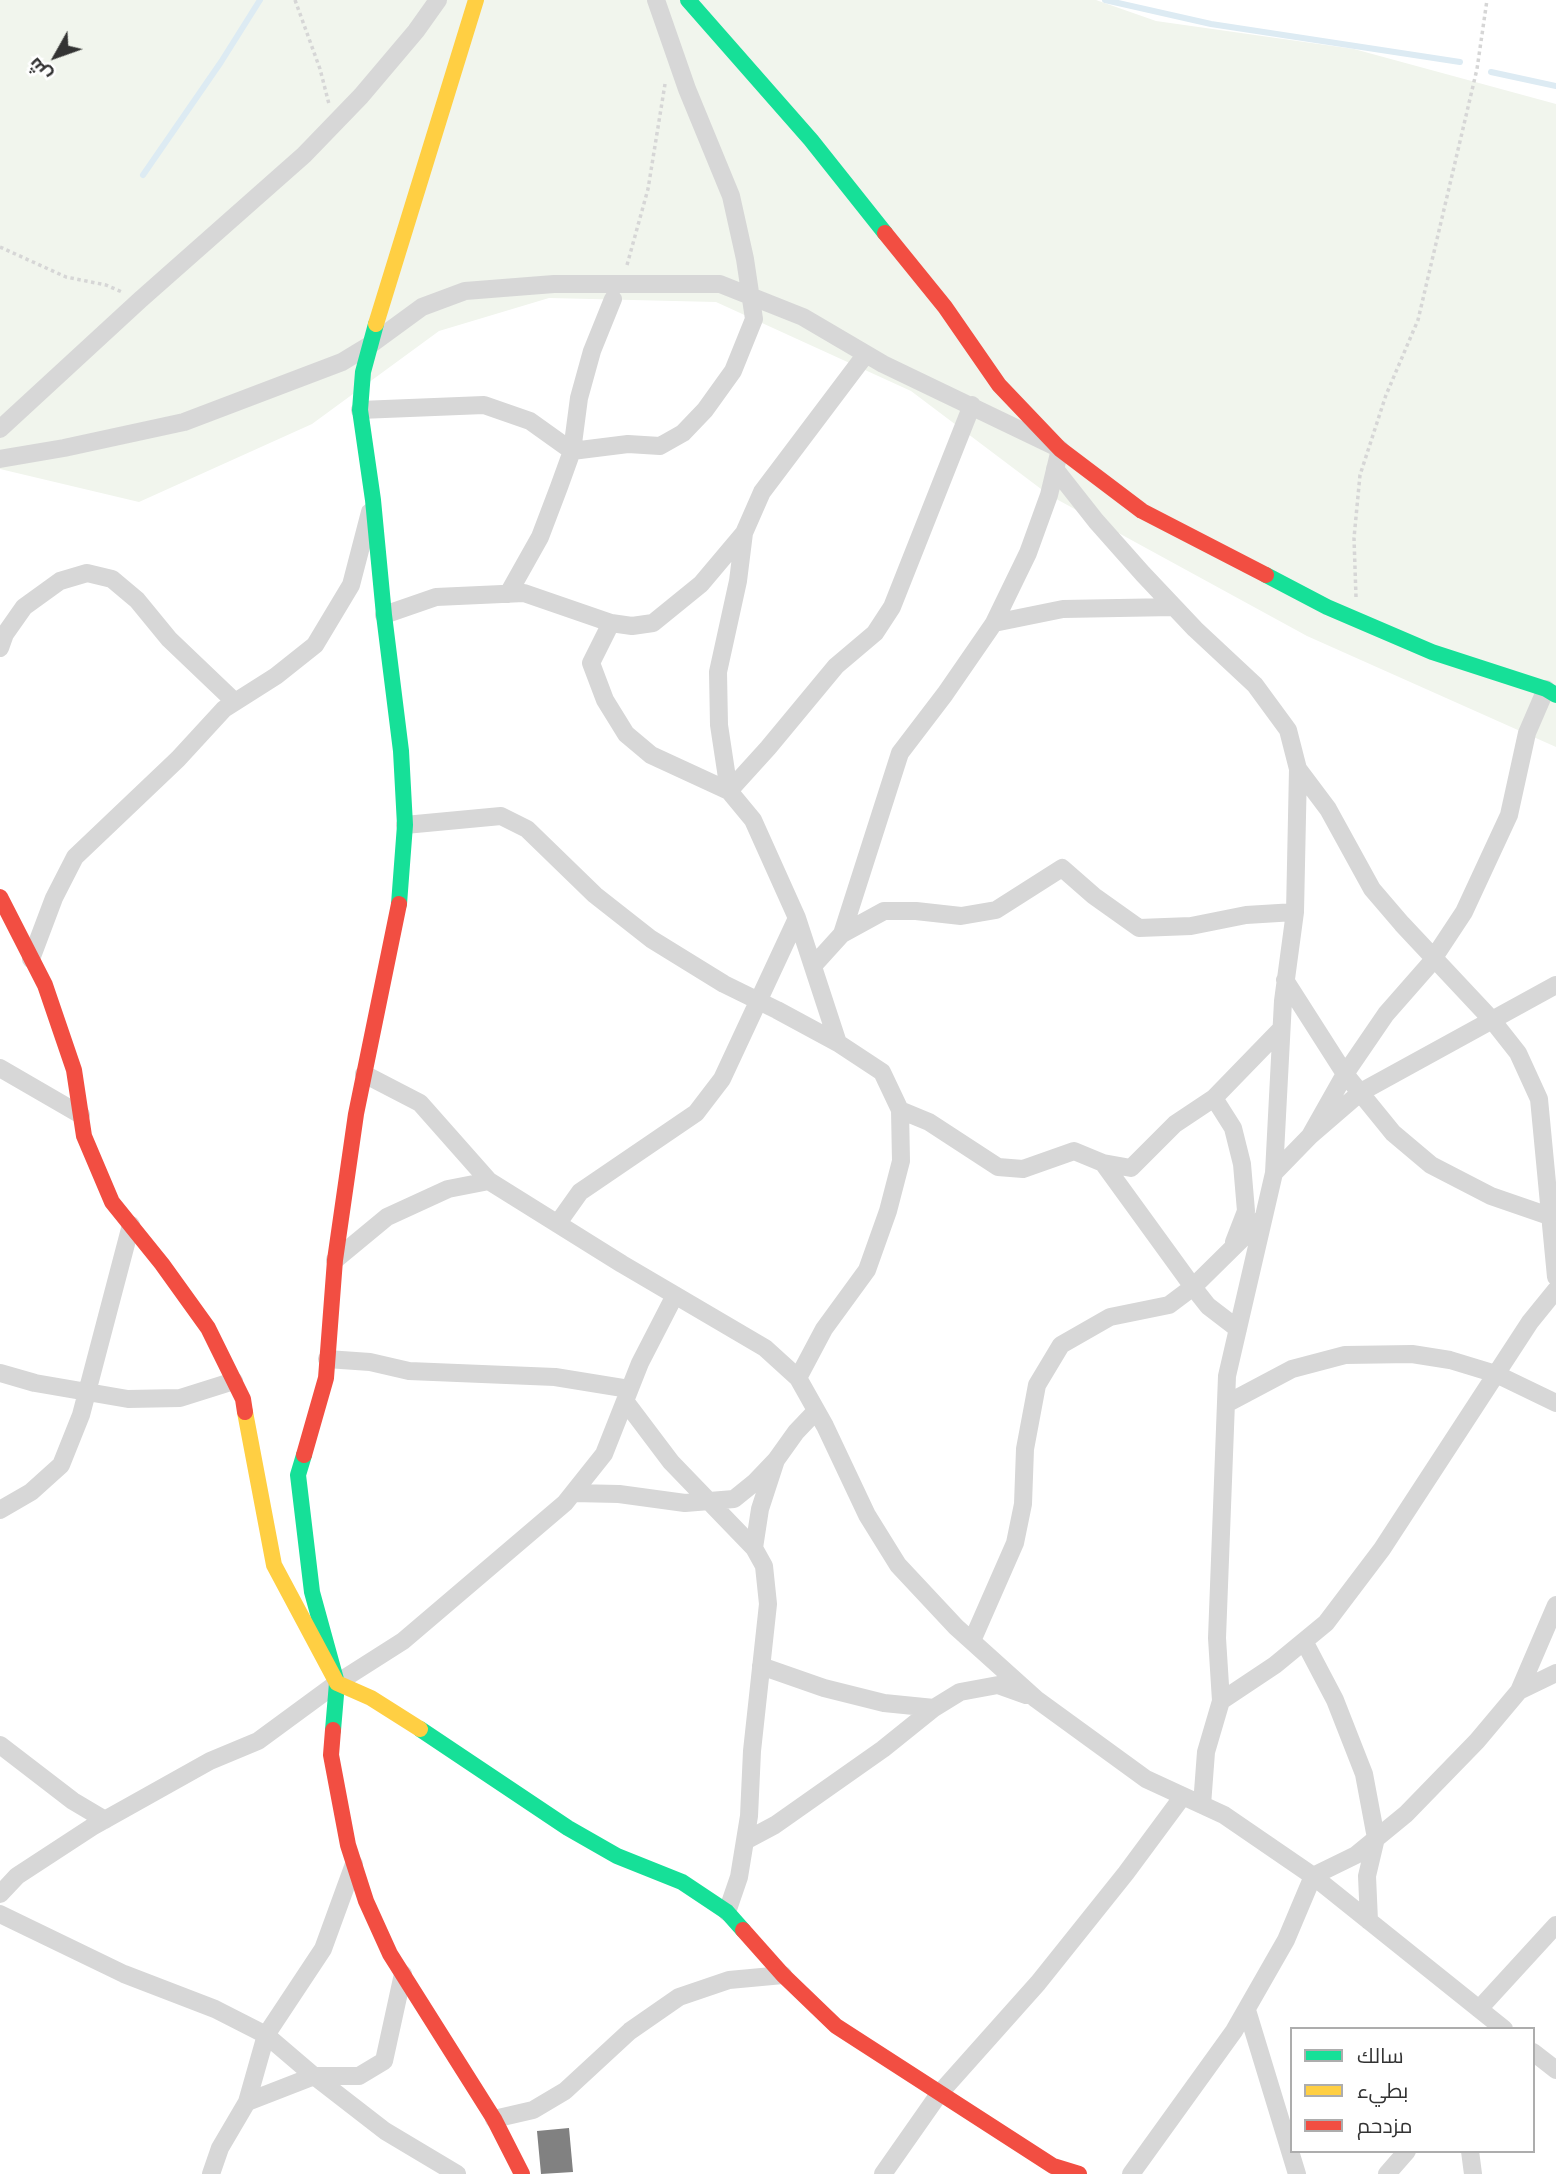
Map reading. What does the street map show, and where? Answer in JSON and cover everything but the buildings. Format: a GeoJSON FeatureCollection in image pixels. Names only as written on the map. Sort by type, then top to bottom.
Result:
{"type":"FeatureCollection","features":[{"type":"Feature","properties":{"kind":"street"},"geometry":{"type":"LineString","coordinates":[[0,429],[304,155],[416,31],[438,0]]}},
{"type":"Feature","properties":{"kind":"street"},"geometry":{"type":"LineString","coordinates":[[476,0],[385,289],[363,372],[360,410],[373,500],[401,751],[405,825],[400,906],[356,1114],[334,1260],[326,1378],[298,1475],[312,1592],[337,1683],[331,1755],[354,1864],[390,1954],[494,2119],[523,2174]]}},
{"type":"Feature","properties":{"kind":"street"},"geometry":{"type":"LineString","coordinates":[[360,410],[484,405],[530,421],[572,451],[628,444],[660,446],[683,433],[705,410],[733,371],[754,319],[731,197],[687,89],[656,0]]}},
{"type":"Feature","properties":{"kind":"street"},"geometry":{"type":"LineString","coordinates":[[688,0],[820,150],[945,307],[999,385],[1059,449]]}},
{"type":"Feature","properties":{"kind":"street"},"geometry":{"type":"LineString","coordinates":[[0,459],[184,422],[342,362],[422,307],[465,291],[554,284],[617,291],[720,284],[803,317],[866,354],[1059,449],[1142,511],[1327,607],[1432,652],[1551,692],[1527,733],[1509,815],[1464,912],[1434,957],[1386,1014],[1345,1074],[1310,1136]]}},
{"type":"Feature","properties":{"kind":"street"},"geometry":{"type":"LineString","coordinates":[[508,594],[540,537],[572,451],[579,398],[592,351],[617,291]]}},
{"type":"Feature","properties":{"kind":"street"},"geometry":{"type":"LineString","coordinates":[[384,615],[436,597],[524,593],[611,623],[632,626],[653,623],[701,584],[744,533],[762,492],[866,354]]}},
{"type":"Feature","properties":{"kind":"street"},"geometry":{"type":"LineString","coordinates":[[729,791],[836,666],[881,625],[892,607],[972,405]]}},
{"type":"Feature","properties":{"kind":"street"},"geometry":{"type":"LineString","coordinates":[[842,934],[900,753],[994,623],[1028,554],[1049,495],[1059,449]]}},
{"type":"Feature","properties":{"kind":"street"},"geometry":{"type":"LineString","coordinates":[[1055,470],[1096,521],[1174,607],[1255,685],[1288,730],[1298,769],[1295,912],[1281,1029],[1274,1172],[1227,1376],[1217,1638],[1221,1701],[1206,1752],[1202,1805]]}},
{"type":"Feature","properties":{"kind":"street"},"geometry":{"type":"LineString","coordinates":[[32,959],[54,898],[75,856],[178,759],[224,709],[275,677],[316,645],[351,585],[373,500]]}},
{"type":"Feature","properties":{"kind":"street"},"geometry":{"type":"LineString","coordinates":[[729,791],[719,725],[718,672],[738,581],[744,533]]}},
{"type":"Feature","properties":{"kind":"street"},"geometry":{"type":"LineString","coordinates":[[0,648],[5,634],[24,607],[61,581],[87,573],[112,579],[137,600],[169,639],[235,702]]}},
{"type":"Feature","properties":{"kind":"street"},"geometry":{"type":"LineString","coordinates":[[994,623],[1063,609],[1174,607]]}},
{"type":"Feature","properties":{"kind":"street"},"geometry":{"type":"LineString","coordinates":[[611,623],[591,663],[605,699],[626,734],[651,755],[729,791],[753,820],[797,918],[838,1043]]}},
{"type":"Feature","properties":{"kind":"street"},"geometry":{"type":"LineString","coordinates":[[1298,769],[1328,809],[1372,889],[1492,1020],[1518,1053],[1539,1099],[1556,1277]]}},
{"type":"Feature","properties":{"kind":"street"},"geometry":{"type":"LineString","coordinates":[[405,825],[502,816],[527,829],[595,895],[652,939],[724,984],[838,1043],[882,1072],[900,1110],[901,1161],[888,1211],[867,1270],[824,1329],[798,1378]]}},
{"type":"Feature","properties":{"kind":"street"},"geometry":{"type":"LineString","coordinates":[[813,966],[842,934],[884,911],[961,916],[996,910],[1062,868],[1094,896],[1139,928],[1191,926],[1246,915],[1295,912]]}},
{"type":"Feature","properties":{"kind":"street"},"geometry":{"type":"LineString","coordinates":[[0,897],[45,985],[74,1070],[84,1136],[112,1202],[162,1264],[208,1328],[243,1399],[274,1565],[337,1683],[371,1698],[426,1732],[568,1828],[617,1856],[682,1882],[727,1912],[783,1975],[836,2026],[1053,2166],[1079,2174]]}},
{"type":"Feature","properties":{"kind":"street"},"geometry":{"type":"LineString","coordinates":[[558,1223],[580,1192],[696,1113],[722,1079],[797,918]]}},
{"type":"Feature","properties":{"kind":"street"},"geometry":{"type":"LineString","coordinates":[[1285,980],[1345,1074],[1393,1133],[1431,1165],[1491,1196],[1549,1216]]}},
{"type":"Feature","properties":{"kind":"street"},"geometry":{"type":"LineString","coordinates":[[1274,1172],[1361,1091],[1556,985]]}},
{"type":"Feature","properties":{"kind":"street"},"geometry":{"type":"LineString","coordinates":[[900,1110],[929,1122],[998,1167],[1023,1168],[1074,1151],[1103,1163],[1131,1168],[1175,1124],[1214,1098],[1281,1029]]}},
{"type":"Feature","properties":{"kind":"street"},"geometry":{"type":"LineString","coordinates":[[0,1068],[81,1115]]}},
{"type":"Feature","properties":{"kind":"street"},"geometry":{"type":"LineString","coordinates":[[364,1073],[420,1103],[489,1181],[765,1348],[798,1378],[867,1515],[898,1565],[972,1641],[1036,1699],[1146,1779],[1224,1815],[1313,1876],[1490,2021],[1556,1925]]}},
{"type":"Feature","properties":{"kind":"street"},"geometry":{"type":"LineString","coordinates":[[1214,1098],[1233,1128],[1243,1176],[1246,1211],[1230,1252]]}},
{"type":"Feature","properties":{"kind":"street"},"geometry":{"type":"LineString","coordinates":[[1103,1163],[1208,1306],[1238,1329]]}},
{"type":"Feature","properties":{"kind":"street"},"geometry":{"type":"LineString","coordinates":[[334,1260],[387,1217],[448,1189],[489,1181]]}},
{"type":"Feature","properties":{"kind":"street"},"geometry":{"type":"LineString","coordinates":[[972,1641],[1015,1543],[1023,1504],[1025,1449],[1037,1385],[1061,1345],[1110,1317],[1169,1306],[1193,1287],[1263,1218]]}},
{"type":"Feature","properties":{"kind":"street"},"geometry":{"type":"LineString","coordinates":[[0,1510],[31,1492],[61,1465],[82,1415],[131,1225]]}},
{"type":"Feature","properties":{"kind":"street"},"geometry":{"type":"LineString","coordinates":[[1221,1701],[1275,1665],[1326,1623],[1382,1549],[1530,1322],[1556,1290]]}},
{"type":"Feature","properties":{"kind":"street"},"geometry":{"type":"LineString","coordinates":[[0,1894],[17,1876],[104,1820],[210,1761],[258,1741],[337,1683],[403,1641],[565,1503],[604,1454],[639,1363],[675,1295]]}},
{"type":"Feature","properties":{"kind":"street"},"geometry":{"type":"LineString","coordinates":[[1226,1404],[1292,1369],[1345,1355],[1412,1354],[1450,1360],[1496,1374],[1556,1403]]}},
{"type":"Feature","properties":{"kind":"street"},"geometry":{"type":"LineString","coordinates":[[327,1359],[370,1362],[409,1371],[555,1377],[627,1395],[671,1462],[754,1548],[764,1566],[768,1604],[752,1751],[749,1816],[739,1877],[727,1912]]}},
{"type":"Feature","properties":{"kind":"street"},"geometry":{"type":"LineString","coordinates":[[0,1373],[35,1383],[128,1399],[180,1398],[234,1381]]}},
{"type":"Feature","properties":{"kind":"street"},"geometry":{"type":"LineString","coordinates":[[573,1493],[619,1494],[685,1503],[734,1499],[776,1460],[796,1432],[816,1411]]}},
{"type":"Feature","properties":{"kind":"street"},"geometry":{"type":"LineString","coordinates":[[754,1548],[760,1509],[776,1460]]}},
{"type":"Feature","properties":{"kind":"street"},"geometry":{"type":"LineString","coordinates":[[1131,2174],[1247,2010],[1286,1940],[1313,1876],[1356,1855],[1406,1814],[1477,1741],[1519,1691],[1556,1605]]}},
{"type":"Feature","properties":{"kind":"street"},"geometry":{"type":"LineString","coordinates":[[1304,1641],[1335,1700],[1364,1774],[1376,1838],[1367,1876],[1369,1922]]}},
{"type":"Feature","properties":{"kind":"street"},"geometry":{"type":"LineString","coordinates":[[761,1666],[824,1688],[884,1703],[934,1708]]}},
{"type":"Feature","properties":{"kind":"street"},"geometry":{"type":"LineString","coordinates":[[1519,1691],[1556,1673]]}},
{"type":"Feature","properties":{"kind":"street"},"geometry":{"type":"LineString","coordinates":[[745,1841],[775,1825],[861,1765],[934,1708],[960,1692],[998,1685],[1036,1699]]}},
{"type":"Feature","properties":{"kind":"street"},"geometry":{"type":"LineString","coordinates":[[0,1745],[73,1801],[104,1820]]}},
{"type":"Feature","properties":{"kind":"street"},"geometry":{"type":"LineString","coordinates":[[883,2174],[939,2094],[1038,1983],[1126,1873],[1183,1796]]}},
{"type":"Feature","properties":{"kind":"street"},"geometry":{"type":"LineString","coordinates":[[211,2174],[220,2148],[247,2102],[266,2035],[323,1949],[354,1864]]}},
{"type":"Feature","properties":{"kind":"street"},"geometry":{"type":"LineString","coordinates":[[0,1914],[124,1974],[215,2009],[266,2035],[386,2131],[457,2174]]}},
{"type":"Feature","properties":{"kind":"street"},"geometry":{"type":"LineString","coordinates":[[247,2102],[314,2076],[359,2076],[384,2061],[403,1974]]}},
{"type":"Feature","properties":{"kind":"street"},"geometry":{"type":"LineString","coordinates":[[494,2119],[533,2110],[565,2091],[630,2031],[679,1997],[729,1980],[783,1975]]}},
{"type":"Feature","properties":{"kind":"street"},"geometry":{"type":"LineString","coordinates":[[1247,2010],[1290,2151]]}},
{"type":"Feature","properties":{"kind":"street"},"geometry":{"type":"LineString","coordinates":[[1535,2054],[1556,2070]]}},
{"type":"Feature","properties":{"kind":"street"},"geometry":{"type":"LineString","coordinates":[[1291,2153],[1297,2174]]}},
{"type":"Feature","properties":{"kind":"street"},"geometry":{"type":"LineString","coordinates":[[1387,2174],[1405,2153]]}},
{"type":"Feature","properties":{"kind":"street"},"geometry":{"type":"LineString","coordinates":[[1469,2153],[1473,2174]]}},
{"type":"Feature","properties":{"kind":"path"},"geometry":{"type":"LineString","coordinates":[[295,0],[320,69],[335,123]]}},
{"type":"Feature","properties":{"kind":"path"},"geometry":{"type":"LineString","coordinates":[[1357,620],[1354,538],[1360,475],[1386,395],[1418,320],[1477,69],[1487,0]]}},
{"type":"Feature","properties":{"kind":"path"},"geometry":{"type":"LineString","coordinates":[[617,291],[648,189],[665,79]]}},
{"type":"Feature","properties":{"kind":"path"},"geometry":{"type":"LineString","coordinates":[[0,247],[66,277],[106,285],[140,300]]}},
{"type":"Feature","properties":{"kind":"shaded area"},"geometry":{"type":"Polygon","coordinates":[[[0,0],[1096,0],[1156,21],[1354,49],[1556,104],[1556,747],[1307,636],[1049,495],[911,391],[716,302],[549,298],[439,331],[312,424],[139,502],[0,469],[0,0]]]}},
{"type":"Feature","properties":{"kind":"waterway"},"geometry":{"type":"LineString","coordinates":[[143,175],[260,0]]}},
{"type":"Feature","properties":{"kind":"waterway"},"geometry":{"type":"LineString","coordinates":[[1105,0],[1211,24],[1460,62]]}},
{"type":"Feature","properties":{"kind":"waterway"},"geometry":{"type":"LineString","coordinates":[[1491,72],[1556,86]]}},
{"type":"Feature","properties":{"kind":"traffic: fast"},"geometry":{"type":"LineString","coordinates":[[688,0],[811,140],[885,233]]}},
{"type":"Feature","properties":{"kind":"traffic: fast"},"geometry":{"type":"LineString","coordinates":[[376,324],[363,372],[360,410],[373,500],[401,751],[405,825],[399,904]]}},
{"type":"Feature","properties":{"kind":"traffic: fast"},"geometry":{"type":"LineString","coordinates":[[1266,575],[1327,607],[1432,652],[1546,689],[1556,695]]}},
{"type":"Feature","properties":{"kind":"traffic: fast"},"geometry":{"type":"LineString","coordinates":[[304,1455],[298,1475],[312,1592],[337,1683],[333,1730]]}},
{"type":"Feature","properties":{"kind":"traffic: fast"},"geometry":{"type":"LineString","coordinates":[[420,1729],[568,1828],[617,1856],[682,1882],[727,1912],[743,1930]]}},
{"type":"Feature","properties":{"kind":"traffic: slow"},"geometry":{"type":"LineString","coordinates":[[376,324],[476,0]]}},
{"type":"Feature","properties":{"kind":"traffic: slow"},"geometry":{"type":"LineString","coordinates":[[245,1412],[274,1565],[337,1683],[371,1698],[420,1729]]}},
{"type":"Feature","properties":{"kind":"traffic: jam"},"geometry":{"type":"LineString","coordinates":[[885,233],[945,307],[999,385],[1060,449],[1142,511],[1266,575]]}},
{"type":"Feature","properties":{"kind":"traffic: jam"},"geometry":{"type":"LineString","coordinates":[[0,897],[45,985],[74,1070],[84,1136],[112,1202],[162,1264],[208,1328],[243,1399],[245,1412]]}},
{"type":"Feature","properties":{"kind":"traffic: jam"},"geometry":{"type":"LineString","coordinates":[[304,1455],[326,1378],[335,1260],[356,1114],[399,904]]}},
{"type":"Feature","properties":{"kind":"traffic: jam"},"geometry":{"type":"LineString","coordinates":[[333,1730],[331,1755],[348,1845],[366,1901],[390,1954],[494,2119],[522,2174]]}},
{"type":"Feature","properties":{"kind":"traffic: jam"},"geometry":{"type":"LineString","coordinates":[[743,1930],[783,1975],[836,2026],[1053,2166],[1079,2174]]}}]}
